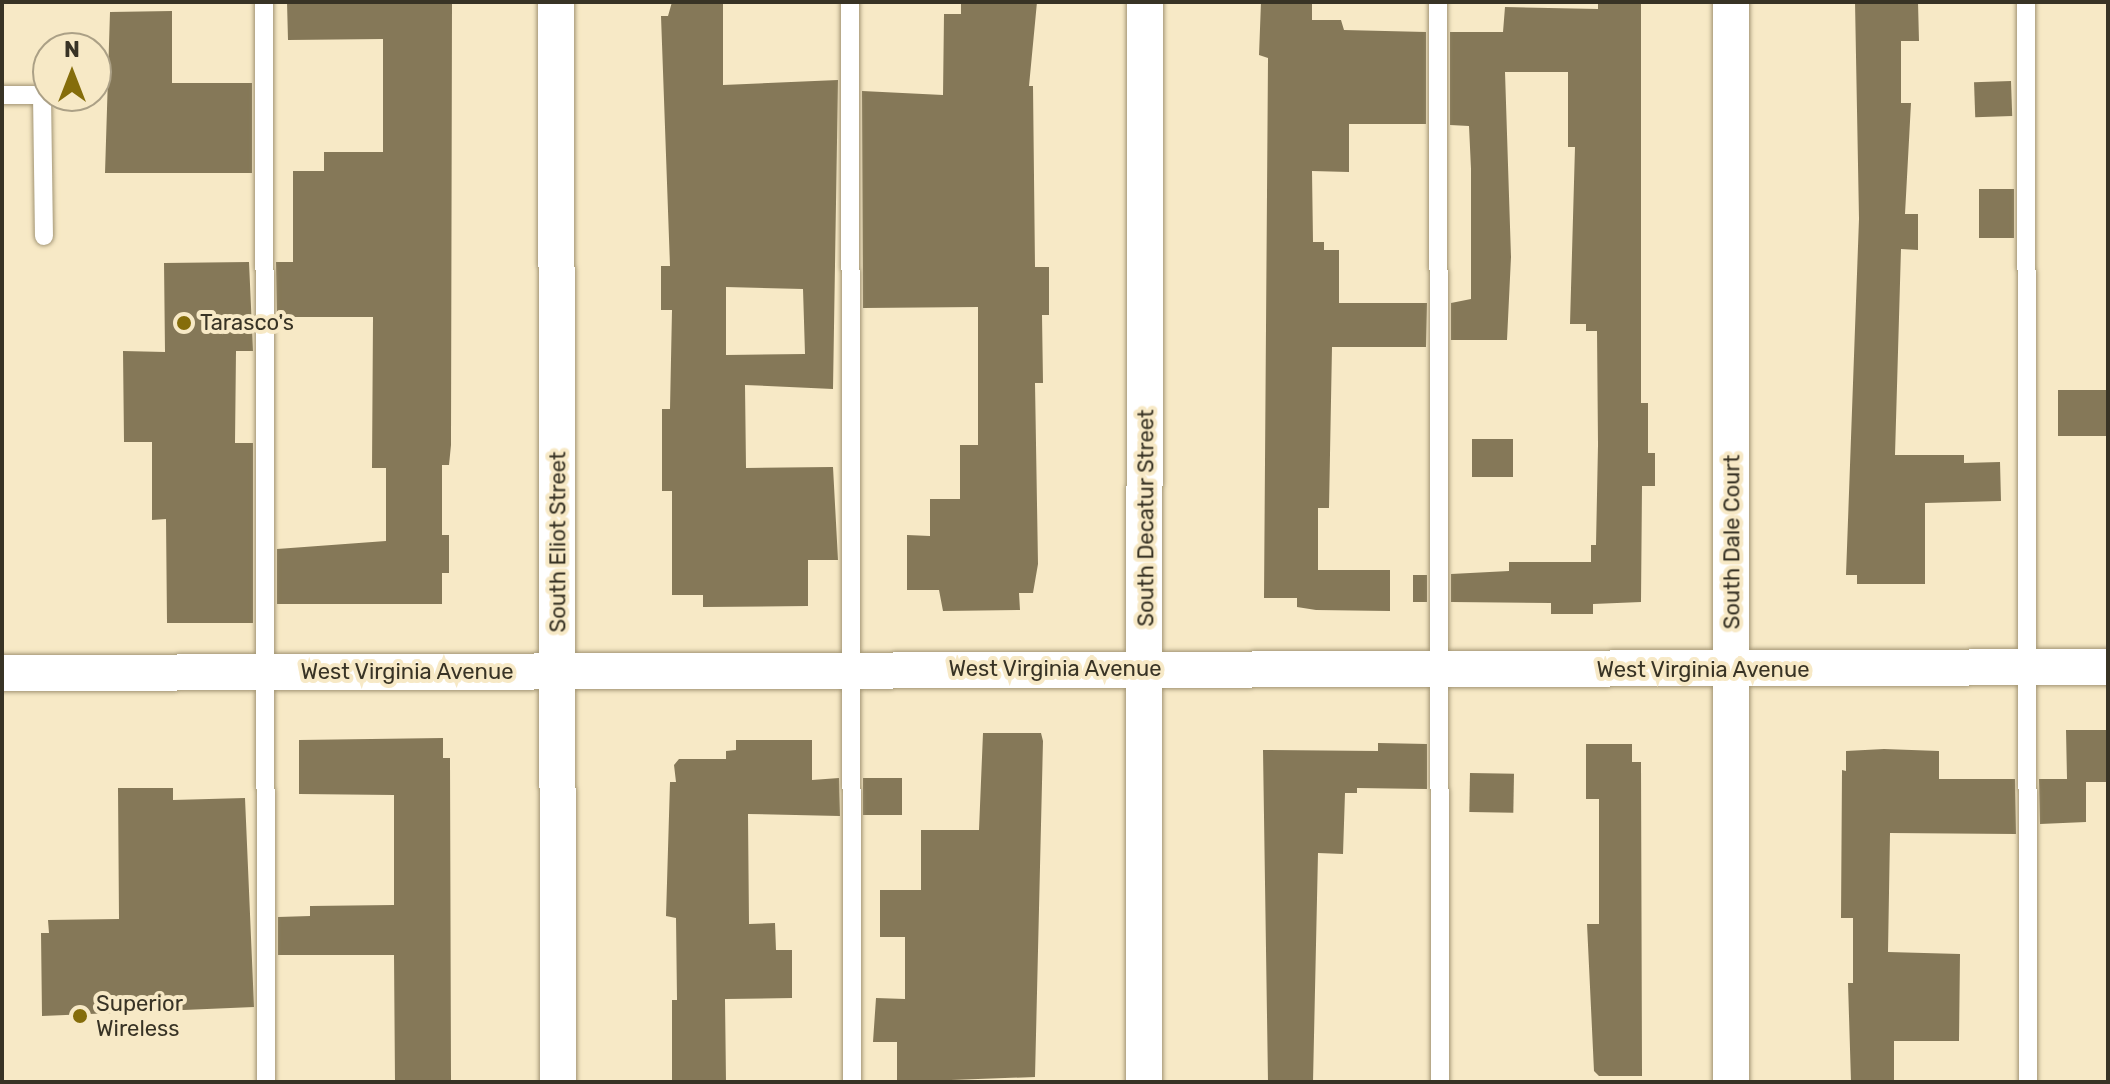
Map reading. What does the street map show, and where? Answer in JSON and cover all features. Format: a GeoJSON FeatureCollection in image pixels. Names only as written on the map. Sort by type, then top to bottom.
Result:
{"type":"FeatureCollection","features":[{"type":"Feature","properties":{"kind":"street","name":"South Eliot Street"},"geometry":{"type":"LineString","coordinates":[[556,2],[558,1082]]}},
{"type":"Feature","properties":{"kind":"street","name":"South Decatur Street"},"geometry":{"type":"LineString","coordinates":[[1144,1082],[1145,2]]}},
{"type":"Feature","properties":{"kind":"street","name":"South Dale Court"},"geometry":{"type":"LineString","coordinates":[[1731,2],[1731,1082]]}},
{"type":"Feature","properties":{"kind":"street","name":"West Virginia Avenue"},"geometry":{"type":"LineString","coordinates":[[2,673],[1146,668],[1732,671],[2108,667]]}},
{"type":"Feature","properties":{"kind":"lane"},"geometry":{"type":"LineString","coordinates":[[264,2],[266,1082]]}},
{"type":"Feature","properties":{"kind":"lane"},"geometry":{"type":"LineString","coordinates":[[850,2],[852,1082]]}},
{"type":"Feature","properties":{"kind":"lane"},"geometry":{"type":"LineString","coordinates":[[1438,2],[1440,1082]]}},
{"type":"Feature","properties":{"kind":"lane"},"geometry":{"type":"LineString","coordinates":[[2026,2],[2028,1082]]}},
{"type":"Feature","properties":{"kind":"lane"},"geometry":{"type":"LineString","coordinates":[[2,95],[42,95],[44,236]]}},
{"type":"Feature","properties":{"kind":"building"},"geometry":{"type":"Polygon","coordinates":[[[287,2],[452,2],[451,445],[449,465],[442,465],[442,535],[449,535],[449,573],[442,573],[442,604],[277,604],[277,549],[386,541],[386,468],[372,468],[373,317],[277,317],[276,262],[293,262],[293,171],[324,171],[324,152],[383,152],[383,39],[288,40],[287,2]]]}},
{"type":"Feature","properties":{"kind":"building"},"geometry":{"type":"Polygon","coordinates":[[[672,2],[723,2],[723,85],[838,80],[833,389],[745,385],[746,468],[833,467],[838,560],[808,560],[808,606],[703,607],[703,595],[672,595],[672,491],[662,491],[662,409],[670,409],[672,310],[661,310],[661,266],[670,266],[661,16],[668,16],[672,2]],[[726,287],[726,355],[805,354],[803,289],[726,287]]]}},
{"type":"Feature","properties":{"kind":"building"},"geometry":{"type":"Polygon","coordinates":[[[961,2],[1037,2],[1029,86],[1033,86],[1035,267],[1049,267],[1049,315],[1042,315],[1043,383],[1035,383],[1038,564],[1033,593],[1019,593],[1020,610],[943,611],[939,590],[907,590],[907,535],[930,536],[930,499],[960,499],[960,445],[978,445],[978,307],[863,308],[862,91],[943,95],[944,14],[961,14],[961,2]]]}},
{"type":"Feature","properties":{"kind":"building"},"geometry":{"type":"Polygon","coordinates":[[[1261,2],[1312,2],[1312,20],[1341,20],[1344,30],[1426,32],[1426,124],[1349,124],[1349,172],[1312,171],[1313,242],[1324,242],[1324,250],[1339,250],[1339,303],[1427,303],[1426,347],[1332,347],[1329,508],[1318,508],[1318,570],[1390,570],[1390,611],[1316,610],[1297,607],[1297,598],[1264,598],[1268,58],[1259,55],[1261,2]]]}},
{"type":"Feature","properties":{"kind":"building"},"geometry":{"type":"Polygon","coordinates":[[[1598,2],[1641,2],[1641,403],[1648,403],[1648,453],[1655,453],[1655,486],[1642,486],[1641,602],[1593,604],[1593,614],[1551,614],[1551,603],[1451,602],[1451,574],[1509,571],[1509,562],[1591,562],[1591,545],[1596,545],[1598,445],[1597,331],[1586,331],[1586,324],[1570,324],[1575,147],[1568,147],[1568,72],[1505,72],[1511,257],[1507,340],[1451,340],[1451,303],[1471,299],[1471,169],[1469,126],[1450,125],[1450,32],[1503,32],[1505,7],[1598,9],[1598,2]]]}},
{"type":"Feature","properties":{"kind":"building"},"geometry":{"type":"Polygon","coordinates":[[[1855,2],[1918,2],[1919,41],[1901,41],[1901,103],[1911,103],[1905,214],[1918,214],[1918,250],[1901,249],[1895,455],[1964,455],[1964,463],[2000,462],[2001,501],[1925,503],[1925,584],[1857,584],[1857,575],[1846,575],[1859,219],[1855,2]]]}},
{"type":"Feature","properties":{"kind":"building"},"geometry":{"type":"Polygon","coordinates":[[[172,11],[172,83],[252,83],[252,173],[105,173],[107,112],[112,112],[110,12],[172,11]]]}},
{"type":"Feature","properties":{"kind":"building"},"geometry":{"type":"Polygon","coordinates":[[[2011,81],[2012,116],[1975,117],[1974,82],[2011,81]]]}},
{"type":"Feature","properties":{"kind":"building"},"geometry":{"type":"Polygon","coordinates":[[[1979,189],[2014,189],[2014,238],[1979,238],[1979,189]]]}},
{"type":"Feature","properties":{"kind":"building"},"geometry":{"type":"Polygon","coordinates":[[[249,262],[253,351],[236,351],[235,443],[253,443],[253,623],[167,623],[166,519],[152,520],[152,442],[124,442],[123,351],[165,352],[164,263],[249,262]]]}},
{"type":"Feature","properties":{"kind":"building"},"geometry":{"type":"Polygon","coordinates":[[[2058,390],[2108,390],[2108,436],[2058,436],[2058,390]]]}},
{"type":"Feature","properties":{"kind":"building"},"geometry":{"type":"Polygon","coordinates":[[[1472,439],[1513,439],[1513,477],[1472,477],[1472,439]]]}},
{"type":"Feature","properties":{"kind":"building"},"geometry":{"type":"Polygon","coordinates":[[[1413,575],[1427,575],[1427,602],[1413,602],[1413,575]]]}},
{"type":"Feature","properties":{"kind":"building"},"geometry":{"type":"Polygon","coordinates":[[[2066,730],[2108,730],[2108,782],[2086,782],[2086,822],[2040,824],[2039,779],[2067,779],[2066,730]]]}},
{"type":"Feature","properties":{"kind":"building"},"geometry":{"type":"Polygon","coordinates":[[[983,733],[1041,733],[1043,741],[1035,1077],[897,1082],[897,1042],[873,1042],[876,998],[905,999],[905,937],[880,937],[880,890],[921,890],[921,830],[979,830],[983,733]]]}},
{"type":"Feature","properties":{"kind":"building"},"geometry":{"type":"Polygon","coordinates":[[[443,738],[443,758],[450,758],[451,1082],[395,1082],[394,955],[278,955],[278,917],[310,916],[310,906],[394,905],[394,795],[299,794],[299,740],[443,738]]]}},
{"type":"Feature","properties":{"kind":"building"},"geometry":{"type":"Polygon","coordinates":[[[736,740],[812,740],[812,780],[839,778],[840,816],[748,814],[749,924],[775,923],[776,950],[792,950],[792,998],[725,999],[726,1082],[672,1082],[672,1000],[677,1000],[676,918],[666,916],[670,782],[676,782],[674,765],[679,759],[726,759],[726,751],[736,750],[736,740]]]}},
{"type":"Feature","properties":{"kind":"building"},"geometry":{"type":"Polygon","coordinates":[[[1378,743],[1427,744],[1427,789],[1357,788],[1357,793],[1345,793],[1343,854],[1318,853],[1313,1082],[1268,1082],[1263,750],[1378,751],[1378,743]]]}},
{"type":"Feature","properties":{"kind":"building"},"geometry":{"type":"Polygon","coordinates":[[[1586,744],[1632,744],[1632,762],[1641,762],[1642,1076],[1599,1076],[1594,1071],[1587,924],[1599,924],[1599,799],[1586,799],[1586,744]]]}},
{"type":"Feature","properties":{"kind":"building"},"geometry":{"type":"Polygon","coordinates":[[[1846,751],[1939,751],[1939,779],[2015,779],[2016,834],[1890,833],[1888,952],[1960,954],[1959,1041],[1894,1041],[1894,1082],[1851,1082],[1848,983],[1853,983],[1853,918],[1841,918],[1842,770],[1846,771],[1846,751]]]}},
{"type":"Feature","properties":{"kind":"building"},"geometry":{"type":"Polygon","coordinates":[[[1470,773],[1514,774],[1513,813],[1469,812],[1470,773]]]}},
{"type":"Feature","properties":{"kind":"building"},"geometry":{"type":"Polygon","coordinates":[[[863,778],[902,778],[902,815],[863,815],[863,778]]]}},
{"type":"Feature","properties":{"kind":"building"},"geometry":{"type":"Polygon","coordinates":[[[118,788],[173,788],[173,800],[245,798],[254,1007],[42,1016],[41,933],[49,933],[48,920],[119,919],[118,788]]]}},
{"type":"Feature","properties":{"kind":"place","name":"Tarasco's"},"geometry":{"type":"Point","coordinates":[184,323]}},
{"type":"Feature","properties":{"kind":"place","name":"Superior Wireless"},"geometry":{"type":"Point","coordinates":[80,1016]}}]}
